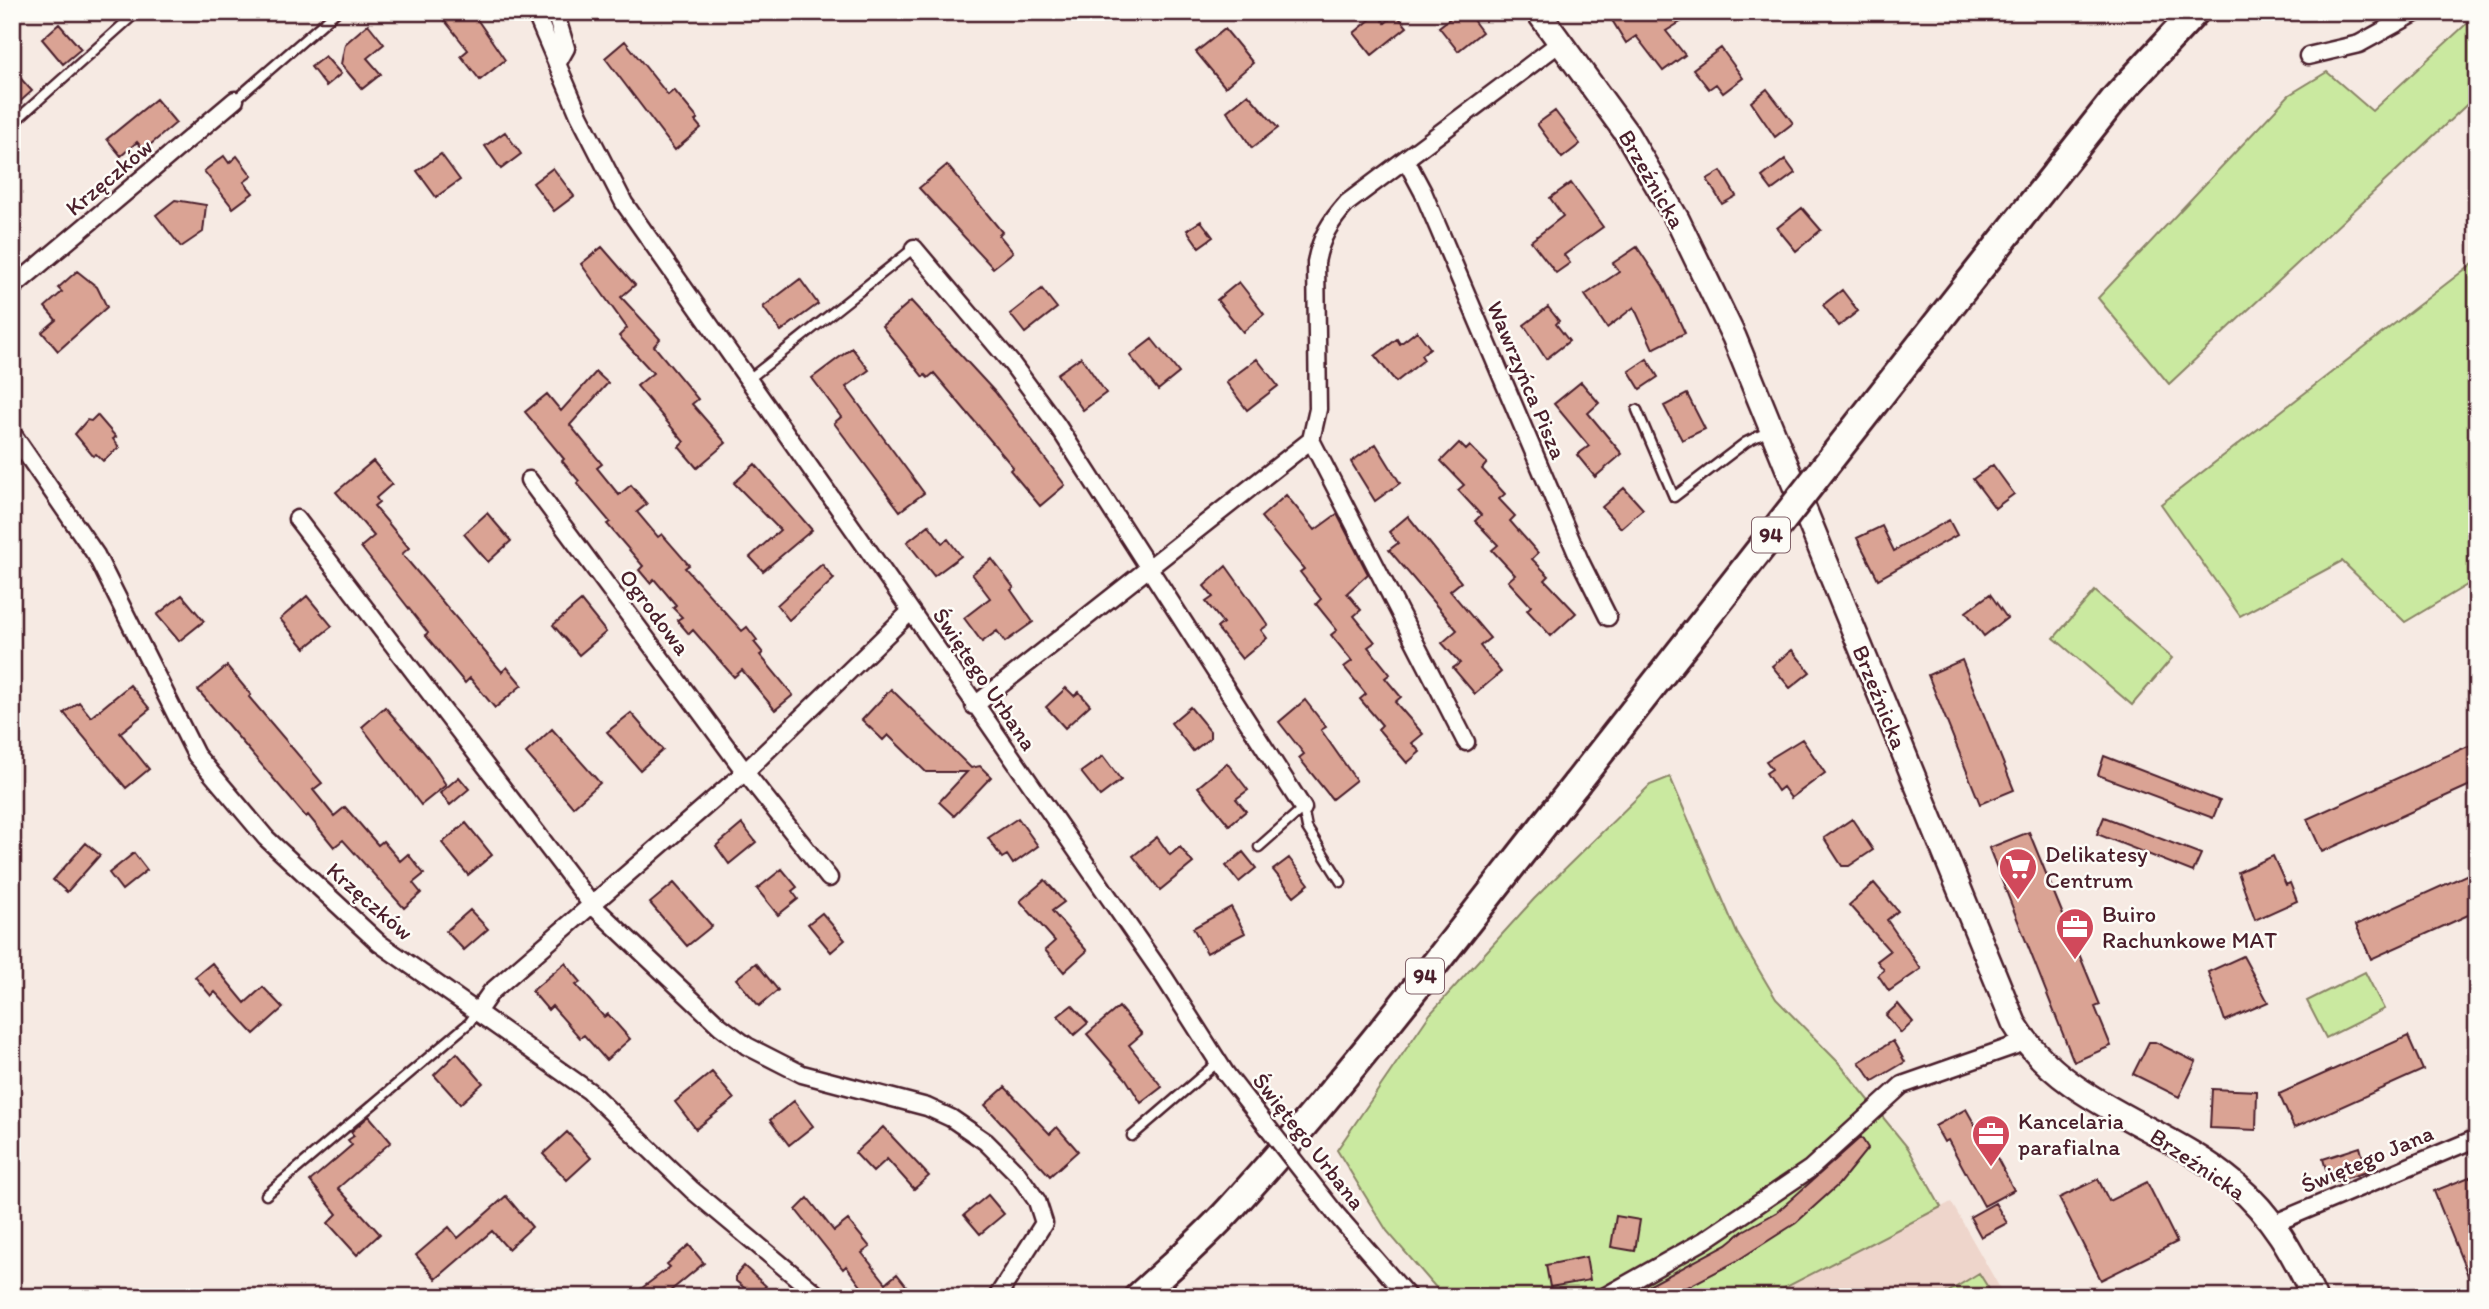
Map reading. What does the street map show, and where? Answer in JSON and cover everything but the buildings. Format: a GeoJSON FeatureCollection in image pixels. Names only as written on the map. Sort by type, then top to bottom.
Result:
{"type":"FeatureCollection","features":[{"type":"Feature","properties":{"kind":"main road","name":"94"},"geometry":{"type":"LineString","coordinates":[[1138,1297],[1229,1210],[1403,1004],[2116,97],[2195,12]]}},
{"type":"Feature","properties":{"kind":"street","name":"Świętego Urbana"},"geometry":{"type":"LineString","coordinates":[[536,12],[557,64],[624,203],[1164,976],[1222,1068],[1335,1213],[1408,1297]]}},
{"type":"Feature","properties":{"kind":"street"},"geometry":{"type":"LineString","coordinates":[[555,12],[566,48],[557,64]]}},
{"type":"Feature","properties":{"kind":"street","name":"Brzeźnicka"},"geometry":{"type":"LineString","coordinates":[[1538,12],[1628,134],[1677,219],[1734,337],[2014,1023],[2025,1042],[2039,1059],[2073,1086],[2234,1183],[2275,1223],[2314,1297]]}},
{"type":"Feature","properties":{"kind":"street"},"geometry":{"type":"LineString","coordinates":[[2308,56],[2359,44],[2417,12]]}},
{"type":"Feature","properties":{"kind":"street"},"geometry":{"type":"LineString","coordinates":[[974,706],[1311,440],[1318,409],[1316,262],[1320,242],[1329,222],[1347,203],[1561,42]]}},
{"type":"Feature","properties":{"kind":"street","name":"Krzęczków"},"geometry":{"type":"LineString","coordinates":[[12,288],[235,100]]}},
{"type":"Feature","properties":{"kind":"street","name":"Wawrzyńca Pisza"},"geometry":{"type":"LineString","coordinates":[[1406,160],[1423,192],[1580,561],[1608,617]]}},
{"type":"Feature","properties":{"kind":"street"},"geometry":{"type":"LineString","coordinates":[[914,248],[1012,364],[1057,425],[1303,808]]}},
{"type":"Feature","properties":{"kind":"street","name":"Krzęczków"},"geometry":{"type":"LineString","coordinates":[[12,433],[96,555],[170,709],[204,765],[266,838],[379,943],[589,1091],[692,1190],[820,1297]]}},
{"type":"Feature","properties":{"kind":"street"},"geometry":{"type":"LineString","coordinates":[[1311,440],[1466,742]]}},
{"type":"Feature","properties":{"kind":"street","name":"Ogrodowa"},"geometry":{"type":"LineString","coordinates":[[529,480],[745,772],[829,878]]}},
{"type":"Feature","properties":{"kind":"street"},"geometry":{"type":"LineString","coordinates":[[297,519],[591,904],[720,1026],[767,1057],[825,1082],[926,1107],[951,1118],[986,1142],[1017,1173],[1037,1202],[1044,1223],[997,1297]]}},
{"type":"Feature","properties":{"kind":"street"},"geometry":{"type":"LineString","coordinates":[[477,1012],[491,992],[745,772],[911,611]]}},
{"type":"Feature","properties":{"kind":"street"},"geometry":{"type":"LineString","coordinates":[[1604,1297],[1705,1240],[1810,1169],[1902,1085],[2025,1042]]}},
{"type":"Feature","properties":{"kind":"street","name":"Świętego Jana"},"geometry":{"type":"LineString","coordinates":[[2275,1223],[2477,1138]]}},
{"type":"Feature","properties":{"kind":"lane"},"geometry":{"type":"LineString","coordinates":[[12,124],[137,12]]}},
{"type":"Feature","properties":{"kind":"lane"},"geometry":{"type":"LineString","coordinates":[[235,100],[336,12]]}},
{"type":"Feature","properties":{"kind":"lane"},"geometry":{"type":"LineString","coordinates":[[749,379],[914,248]]}},
{"type":"Feature","properties":{"kind":"lane"},"geometry":{"type":"LineString","coordinates":[[1637,410],[1663,477],[1674,497],[1746,442],[1771,430]]}},
{"type":"Feature","properties":{"kind":"lane"},"geometry":{"type":"LineString","coordinates":[[1259,847],[1303,808]]}},
{"type":"Feature","properties":{"kind":"lane"},"geometry":{"type":"LineString","coordinates":[[1303,808],[1307,828],[1341,882]]}},
{"type":"Feature","properties":{"kind":"lane"},"geometry":{"type":"LineString","coordinates":[[266,1195],[469,1023],[477,1012]]}},
{"type":"Feature","properties":{"kind":"lane"},"geometry":{"type":"LineString","coordinates":[[1132,1136],[1222,1068]]}},
{"type":"Feature","properties":{"kind":"shaded area"},"geometry":{"type":"Polygon","coordinates":[[[1951,1202],[2005,1297],[1767,1297],[1876,1242],[1951,1202]]]}},
{"type":"Feature","properties":{"kind":"green space"},"geometry":{"type":"Polygon","coordinates":[[[2477,14],[2477,95],[2169,384],[2098,298],[2289,95],[2327,72],[2372,111],[2477,14]]]}},
{"type":"Feature","properties":{"kind":"green space"},"geometry":{"type":"Polygon","coordinates":[[[2477,260],[2477,579],[2405,622],[2342,561],[2240,616],[2161,504],[2477,260]]]}},
{"type":"Feature","properties":{"kind":"green space"},"geometry":{"type":"Polygon","coordinates":[[[2095,591],[2172,658],[2132,705],[2054,638],[2095,591]]]}},
{"type":"Feature","properties":{"kind":"green space"},"geometry":{"type":"Polygon","coordinates":[[[1670,777],[1737,933],[1776,999],[1838,1062],[1908,1148],[1941,1207],[1767,1297],[1444,1297],[1387,1231],[1337,1150],[1430,1014],[1534,899],[1650,785],[1670,777]]]}},
{"type":"Feature","properties":{"kind":"green space"},"geometry":{"type":"Polygon","coordinates":[[[2365,972],[2384,1009],[2326,1038],[2307,1001],[2365,972]]]}},
{"type":"Feature","properties":{"kind":"green space"},"geometry":{"type":"Polygon","coordinates":[[[1979,1273],[1994,1297],[1940,1297],[1979,1273]]]}},
{"type":"Feature","properties":{"kind":"place","name":"Delikatesy Centrum"},"geometry":{"type":"Point","coordinates":[2018,901]}},
{"type":"Feature","properties":{"kind":"place","name":"Buiro Rachunkowe MAT"},"geometry":{"type":"Point","coordinates":[2075,961]}},
{"type":"Feature","properties":{"kind":"place","name":"Kancelaria parafialna"},"geometry":{"type":"Point","coordinates":[1991,1168]}}]}
